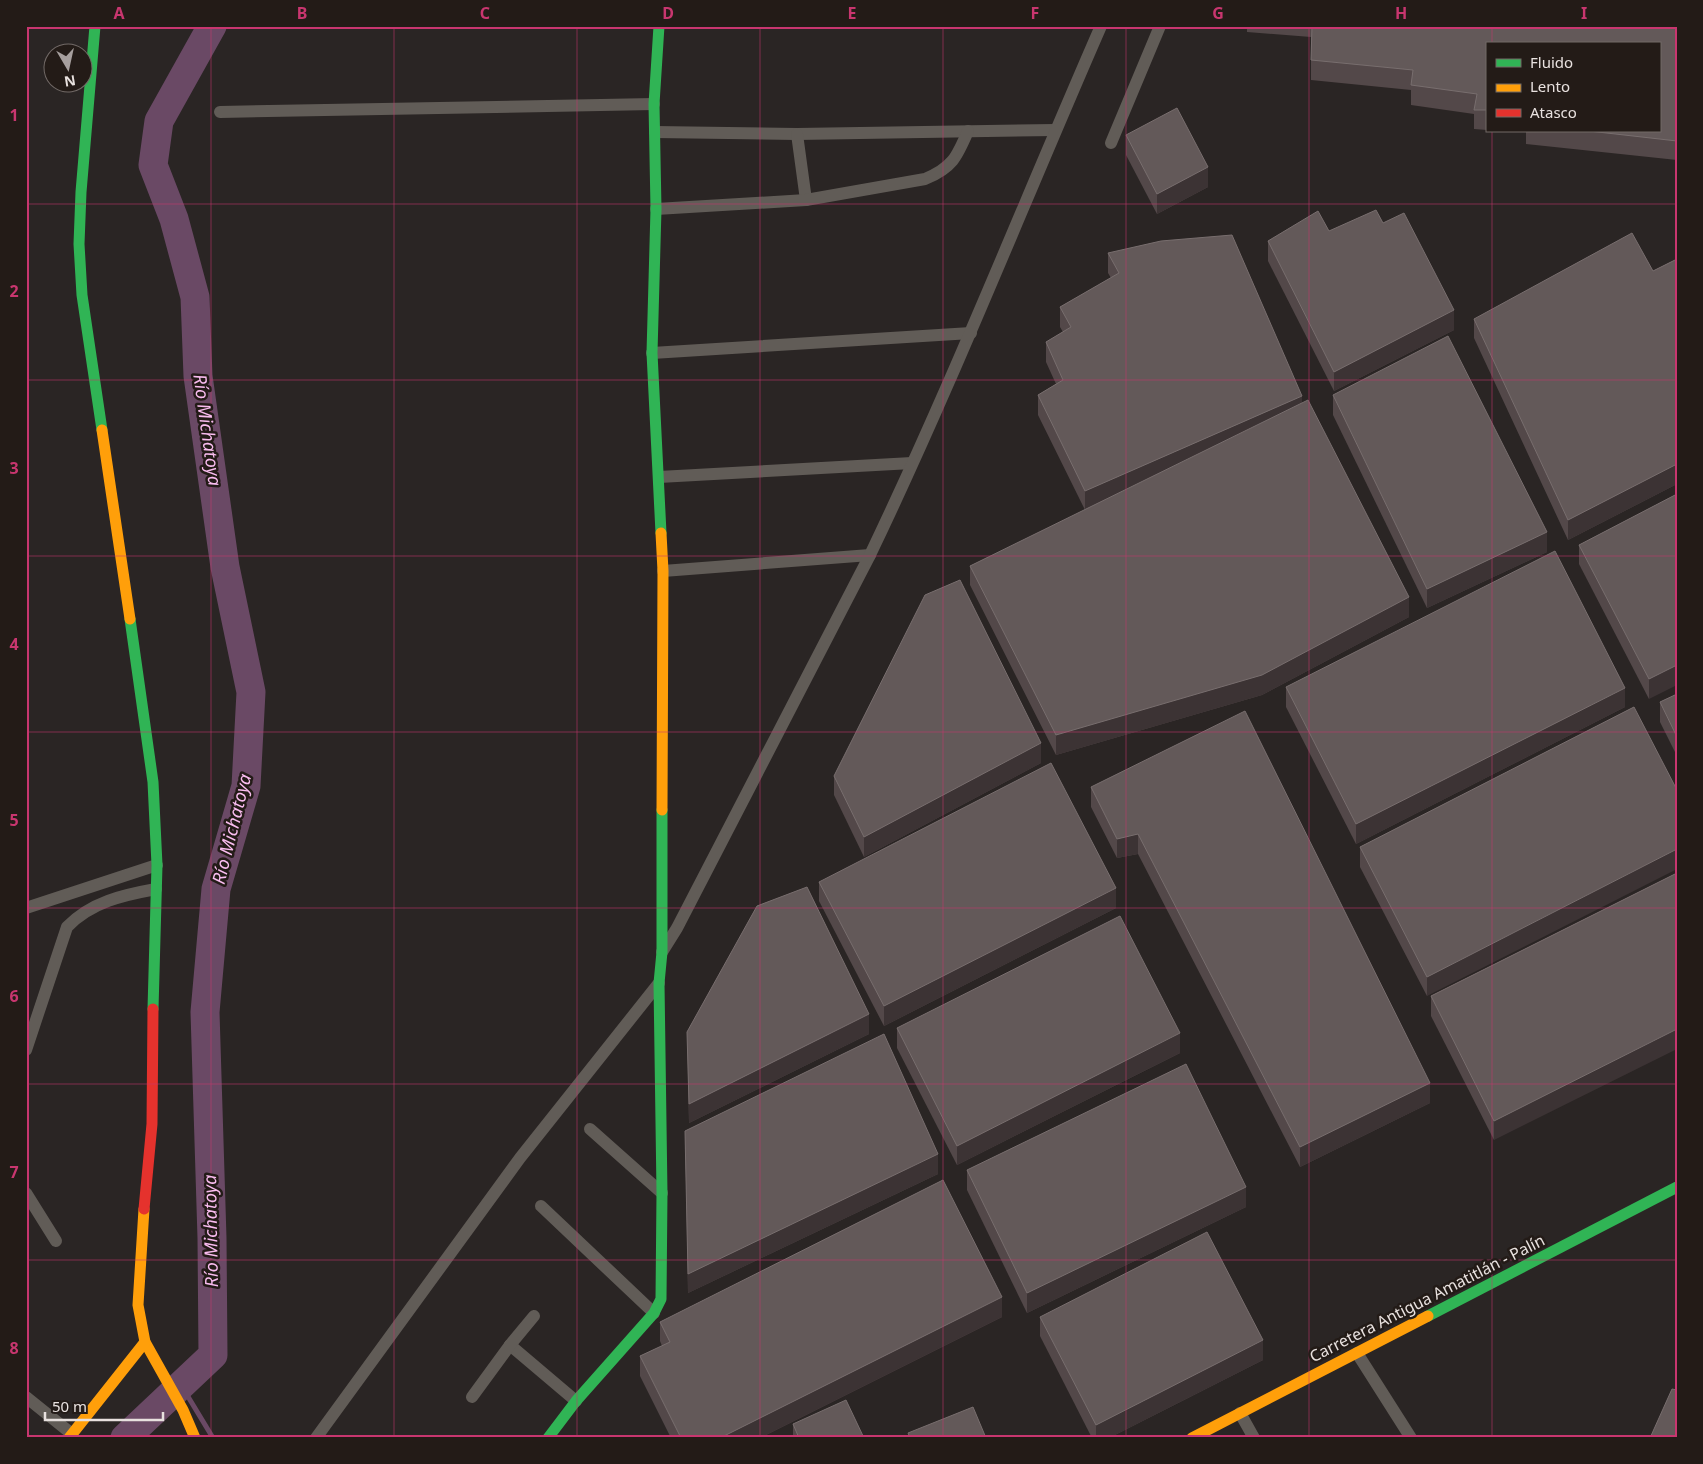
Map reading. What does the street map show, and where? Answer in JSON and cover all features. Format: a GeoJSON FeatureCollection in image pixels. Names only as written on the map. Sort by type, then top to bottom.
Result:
{"type":"FeatureCollection","features":[{"type":"Feature","properties":{"kind":"street"},"geometry":{"type":"LineString","coordinates":[[96,26],[81,192],[79,244],[82,295],[149,745],[153,782],[157,865],[153,984],[152,1124],[140,1257],[138,1305],[145,1342],[183,1410],[195,1438]]}},
{"type":"Feature","properties":{"kind":"street"},"geometry":{"type":"LineString","coordinates":[[548,1438],[576,1401],[654,1313],[662,1299],[660,983],[662,952],[663,572],[652,353],[656,209],[654,104],[658,26]]}},
{"type":"Feature","properties":{"kind":"street"},"geometry":{"type":"LineString","coordinates":[[662,952],[677,928],[870,555],[971,333],[1101,26]]}},
{"type":"Feature","properties":{"kind":"street"},"geometry":{"type":"LineString","coordinates":[[1111,143],[1160,26]]}},
{"type":"Feature","properties":{"kind":"street"},"geometry":{"type":"LineString","coordinates":[[220,112],[654,104]]}},
{"type":"Feature","properties":{"kind":"street"},"geometry":{"type":"LineString","coordinates":[[654,132],[797,134],[1056,130]]}},
{"type":"Feature","properties":{"kind":"street"},"geometry":{"type":"LineString","coordinates":[[656,209],[806,200],[925,179],[941,173],[951,163],[959,152],[968,131]]}},
{"type":"Feature","properties":{"kind":"street"},"geometry":{"type":"LineString","coordinates":[[797,134],[806,200]]}},
{"type":"Feature","properties":{"kind":"street"},"geometry":{"type":"LineString","coordinates":[[652,353],[971,333]]}},
{"type":"Feature","properties":{"kind":"street"},"geometry":{"type":"LineString","coordinates":[[659,477],[912,464]]}},
{"type":"Feature","properties":{"kind":"street"},"geometry":{"type":"LineString","coordinates":[[663,572],[870,555]]}},
{"type":"Feature","properties":{"kind":"street"},"geometry":{"type":"LineString","coordinates":[[26,908],[157,865]]}},
{"type":"Feature","properties":{"kind":"street"},"geometry":{"type":"LineString","coordinates":[[26,1050],[66,927],[76,917],[100,904],[125,895],[156,889]]}},
{"type":"Feature","properties":{"kind":"street"},"geometry":{"type":"LineString","coordinates":[[316,1438],[520,1158],[660,983]]}},
{"type":"Feature","properties":{"kind":"street"},"geometry":{"type":"LineString","coordinates":[[590,1129],[662,1193]]}},
{"type":"Feature","properties":{"kind":"street","name":"Carretera Antigua Amatitlán - Palín"},"geometry":{"type":"LineString","coordinates":[[1192,1438],[1677,1187]]}},
{"type":"Feature","properties":{"kind":"street"},"geometry":{"type":"LineString","coordinates":[[26,1193],[56,1241]]}},
{"type":"Feature","properties":{"kind":"street"},"geometry":{"type":"LineString","coordinates":[[541,1206],[654,1313]]}},
{"type":"Feature","properties":{"kind":"street"},"geometry":{"type":"LineString","coordinates":[[472,1398],[510,1345],[534,1316]]}},
{"type":"Feature","properties":{"kind":"street"},"geometry":{"type":"LineString","coordinates":[[26,1397],[70,1436],[145,1342]]}},
{"type":"Feature","properties":{"kind":"street"},"geometry":{"type":"LineString","coordinates":[[510,1345],[576,1401]]}},
{"type":"Feature","properties":{"kind":"street"},"geometry":{"type":"LineString","coordinates":[[1357,1353],[1411,1438]]}},
{"type":"Feature","properties":{"kind":"street"},"geometry":{"type":"LineString","coordinates":[[1240,1413],[1254,1438]]}},
{"type":"Feature","properties":{"kind":"building"},"geometry":{"type":"Polygon","coordinates":[[[1312,26],[1677,26],[1677,141],[1598,132],[1660,132],[1660,42],[1486,42],[1486,110],[1474,110],[1477,94],[1411,85],[1413,70],[1311,60],[1312,26]]]}},
{"type":"Feature","properties":{"kind":"building"},"geometry":{"type":"Polygon","coordinates":[[[1177,108],[1208,167],[1157,194],[1126,135],[1177,108]]]}},
{"type":"Feature","properties":{"kind":"building"},"geometry":{"type":"Polygon","coordinates":[[[1376,210],[1383,223],[1404,213],[1454,310],[1334,372],[1268,241],[1318,211],[1329,231],[1376,210]]]}},
{"type":"Feature","properties":{"kind":"building"},"geometry":{"type":"Polygon","coordinates":[[[1632,233],[1653,271],[1677,259],[1677,464],[1568,520],[1474,319],[1632,233]]]}},
{"type":"Feature","properties":{"kind":"building"},"geometry":{"type":"Polygon","coordinates":[[[1232,235],[1302,396],[1085,491],[1038,395],[1063,380],[1046,342],[1071,327],[1060,307],[1119,273],[1108,253],[1161,241],[1232,235]]]}},
{"type":"Feature","properties":{"kind":"building"},"geometry":{"type":"Polygon","coordinates":[[[1448,336],[1547,532],[1427,589],[1333,395],[1448,336]]]}},
{"type":"Feature","properties":{"kind":"building"},"geometry":{"type":"Polygon","coordinates":[[[1308,400],[1409,597],[1262,675],[1056,735],[970,566],[1308,400]]]}},
{"type":"Feature","properties":{"kind":"building"},"geometry":{"type":"Polygon","coordinates":[[[1677,494],[1677,665],[1649,679],[1579,545],[1677,494]]]}},
{"type":"Feature","properties":{"kind":"building"},"geometry":{"type":"Polygon","coordinates":[[[1555,551],[1625,688],[1356,824],[1286,687],[1555,551]]]}},
{"type":"Feature","properties":{"kind":"building"},"geometry":{"type":"Polygon","coordinates":[[[960,580],[1041,743],[864,837],[834,776],[925,595],[960,580]]]}},
{"type":"Feature","properties":{"kind":"building"},"geometry":{"type":"Polygon","coordinates":[[[1677,694],[1677,737],[1660,702],[1677,694]]]}},
{"type":"Feature","properties":{"kind":"building"},"geometry":{"type":"Polygon","coordinates":[[[1634,707],[1677,790],[1677,849],[1427,977],[1360,847],[1634,707]]]}},
{"type":"Feature","properties":{"kind":"building"},"geometry":{"type":"Polygon","coordinates":[[[1245,711],[1430,1083],[1300,1147],[1138,834],[1117,839],[1091,787],[1245,711]]]}},
{"type":"Feature","properties":{"kind":"building"},"geometry":{"type":"Polygon","coordinates":[[[1051,763],[1116,888],[884,1006],[819,882],[1051,763]]]}},
{"type":"Feature","properties":{"kind":"building"},"geometry":{"type":"Polygon","coordinates":[[[1677,873],[1677,1029],[1494,1121],[1431,996],[1677,873]]]}},
{"type":"Feature","properties":{"kind":"building"},"geometry":{"type":"Polygon","coordinates":[[[807,887],[869,1014],[689,1104],[687,1032],[757,906],[807,887]]]}},
{"type":"Feature","properties":{"kind":"building"},"geometry":{"type":"Polygon","coordinates":[[[1120,916],[1180,1033],[957,1146],[897,1028],[1120,916]]]}},
{"type":"Feature","properties":{"kind":"building"},"geometry":{"type":"Polygon","coordinates":[[[884,1034],[938,1154],[688,1274],[685,1131],[884,1034]]]}},
{"type":"Feature","properties":{"kind":"building"},"geometry":{"type":"Polygon","coordinates":[[[1186,1064],[1246,1187],[1027,1293],[967,1170],[1186,1064]]]}},
{"type":"Feature","properties":{"kind":"building"},"geometry":{"type":"Polygon","coordinates":[[[943,1180],[1002,1297],[720,1438],[681,1438],[640,1356],[670,1342],[660,1322],[943,1180]]]}},
{"type":"Feature","properties":{"kind":"building"},"geometry":{"type":"Polygon","coordinates":[[[1207,1232],[1263,1340],[1096,1425],[1040,1317],[1207,1232]]]}},
{"type":"Feature","properties":{"kind":"building"},"geometry":{"type":"Polygon","coordinates":[[[1672,1389],[1677,1390],[1677,1438],[1650,1438],[1672,1389]]]}},
{"type":"Feature","properties":{"kind":"building"},"geometry":{"type":"Polygon","coordinates":[[[846,1400],[864,1438],[799,1438],[793,1424],[846,1400]]]}},
{"type":"Feature","properties":{"kind":"building"},"geometry":{"type":"Polygon","coordinates":[[[973,1407],[986,1438],[910,1438],[908,1433],[973,1407]]]}},
{"type":"Feature","properties":{"kind":"waterway","name":"Río Michatoya"},"geometry":{"type":"LineString","coordinates":[[125,1438],[213,1355],[212,1238],[205,1012],[216,889],[246,786],[251,692],[225,567],[198,376],[195,297],[174,219],[153,165],[159,121],[212,26]]}},
{"type":"Feature","properties":{"kind":"waterway"},"geometry":{"type":"LineString","coordinates":[[181,1385],[213,1438]]}},
{"type":"Feature","properties":{"kind":"traffic: fast"},"geometry":{"type":"LineString","coordinates":[[95,26],[81,192],[79,244],[82,295],[102,430]]}},
{"type":"Feature","properties":{"kind":"traffic: fast"},"geometry":{"type":"LineString","coordinates":[[659,26],[654,104],[656,209],[652,353],[661,533]]}},
{"type":"Feature","properties":{"kind":"traffic: fast"},"geometry":{"type":"LineString","coordinates":[[130,619],[153,782],[157,865],[153,1009]]}},
{"type":"Feature","properties":{"kind":"traffic: fast"},"geometry":{"type":"LineString","coordinates":[[548,1438],[576,1401],[654,1313],[661,1299],[662,1193],[659,983],[662,952],[662,810]]}},
{"type":"Feature","properties":{"kind":"traffic: fast"},"geometry":{"type":"LineString","coordinates":[[1428,1316],[1677,1187]]}},
{"type":"Feature","properties":{"kind":"traffic: slow"},"geometry":{"type":"LineString","coordinates":[[102,430],[130,619]]}},
{"type":"Feature","properties":{"kind":"traffic: slow"},"geometry":{"type":"LineString","coordinates":[[661,533],[663,571],[662,810]]}},
{"type":"Feature","properties":{"kind":"traffic: slow"},"geometry":{"type":"LineString","coordinates":[[144,1209],[138,1305],[145,1342],[183,1410],[195,1438]]}},
{"type":"Feature","properties":{"kind":"traffic: slow"},"geometry":{"type":"LineString","coordinates":[[1192,1438],[1428,1316]]}},
{"type":"Feature","properties":{"kind":"traffic: slow"},"geometry":{"type":"LineString","coordinates":[[69,1438],[145,1342]]}},
{"type":"Feature","properties":{"kind":"traffic: jam"},"geometry":{"type":"LineString","coordinates":[[144,1209],[152,1124],[153,1009]]}}]}
